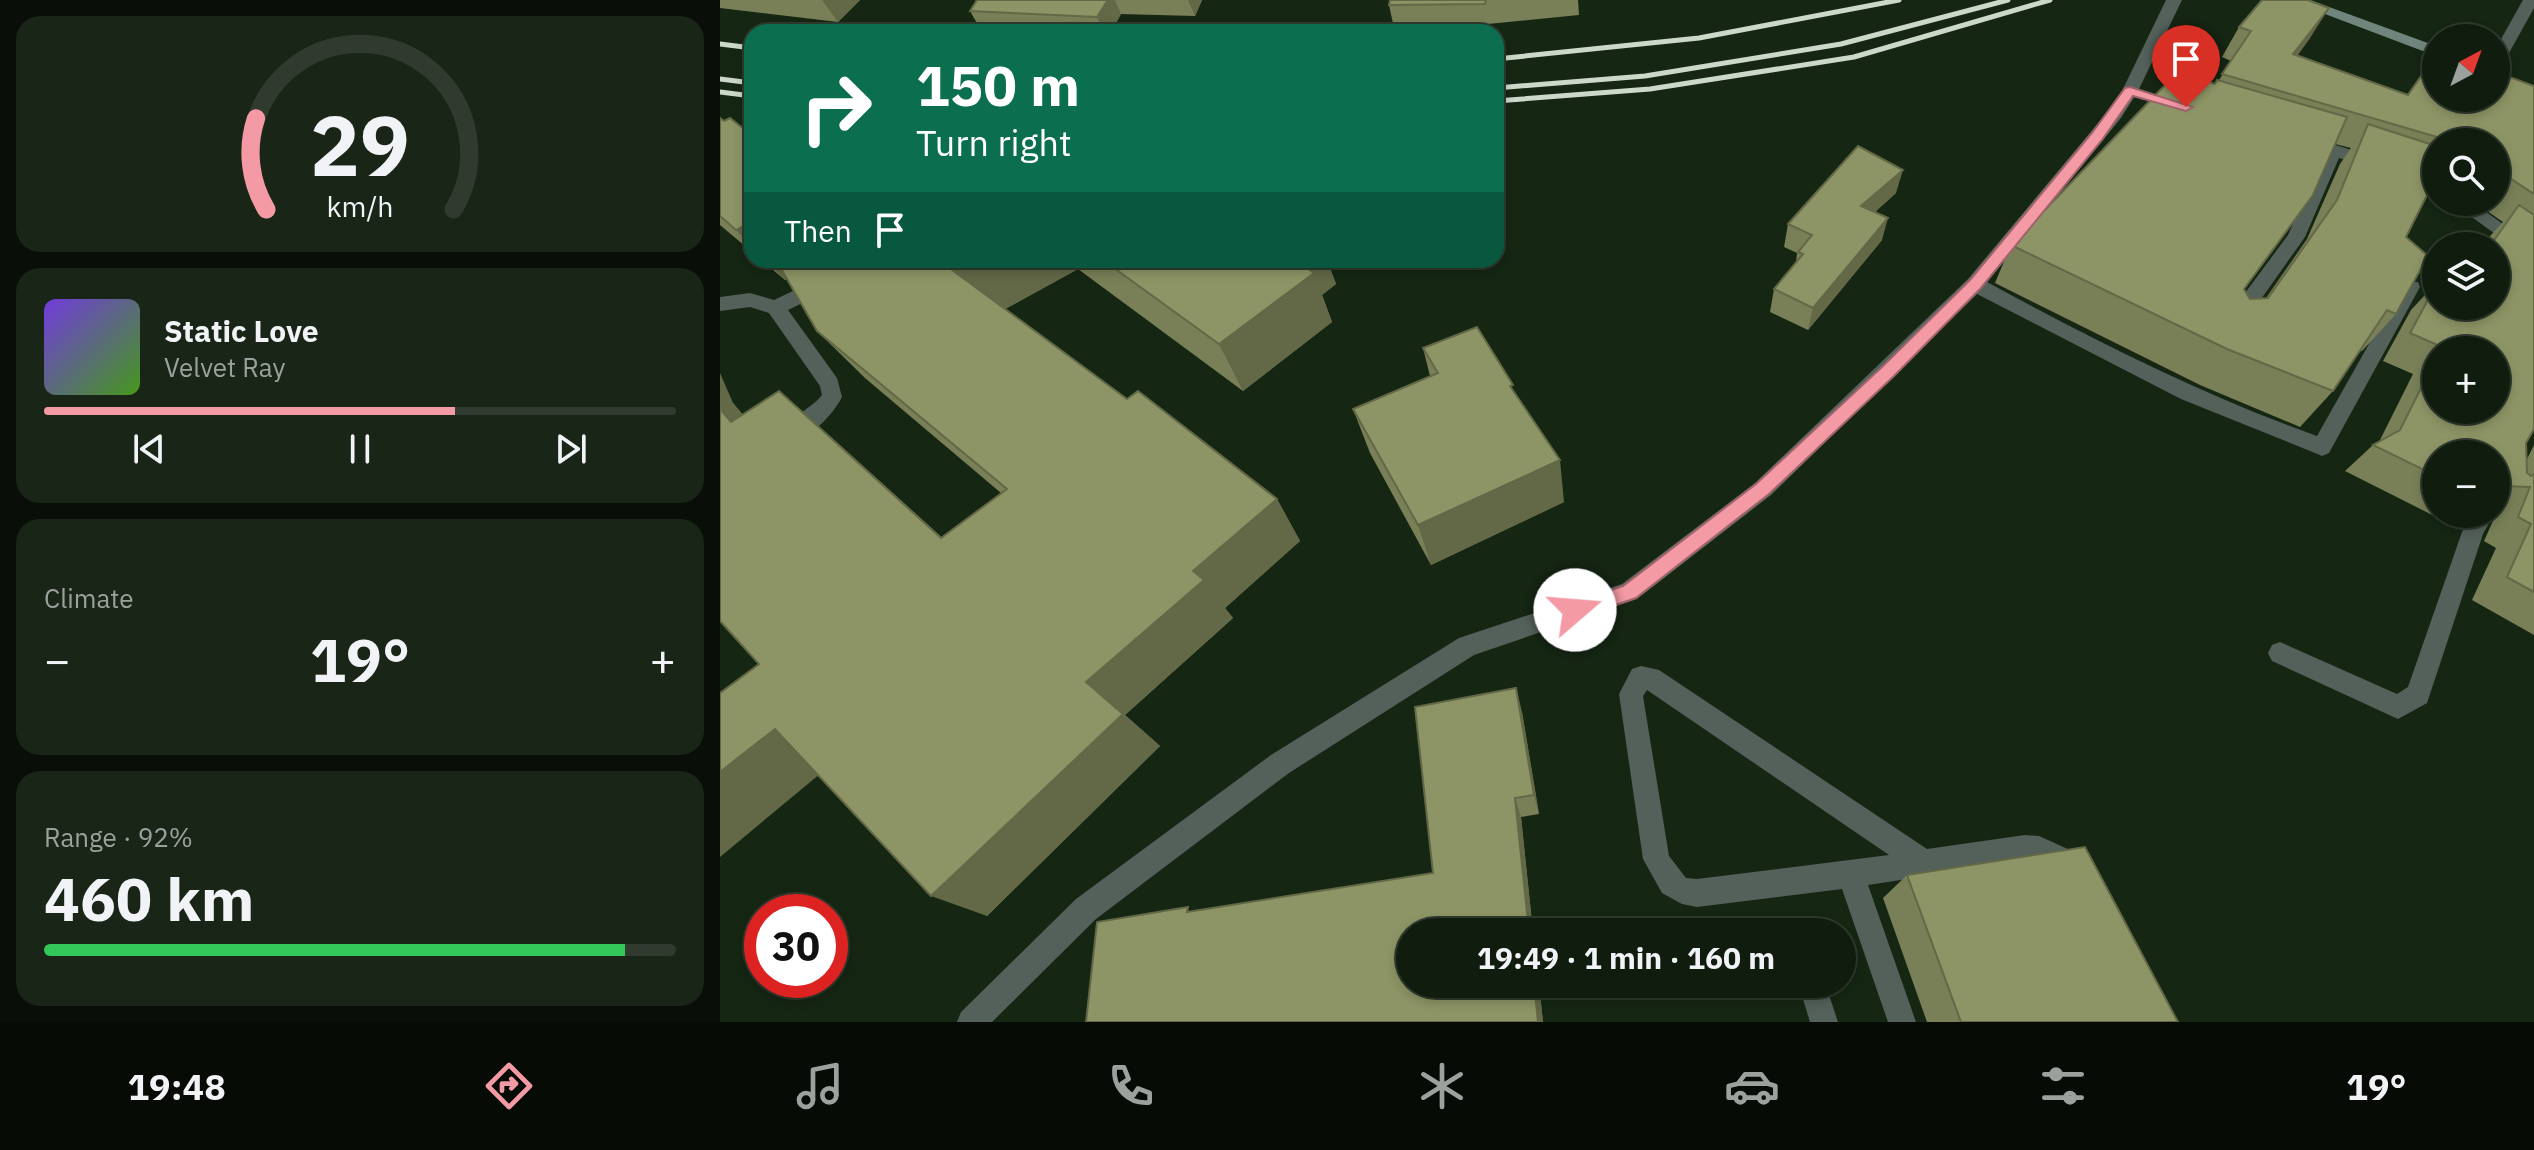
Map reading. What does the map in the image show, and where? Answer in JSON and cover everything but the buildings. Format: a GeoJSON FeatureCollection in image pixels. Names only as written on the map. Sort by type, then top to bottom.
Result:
{"type":"FeatureCollection","features":[{"type":"Feature","properties":{"kind":"main road"},"geometry":{"type":"LineString","coordinates":[[2296,0],[2422,46]]}},
{"type":"Feature","properties":{"kind":"street"},"geometry":{"type":"LineString","coordinates":[[971,1022],[1086,909],[1280,764],[1467,646],[1629,592],[1763,489],[1975,284],[2115,114],[2137,93],[2174,0]]}},
{"type":"Feature","properties":{"kind":"street"},"geometry":{"type":"LineString","coordinates":[[2510,37],[2531,0]]}},
{"type":"Feature","properties":{"kind":"street"},"geometry":{"type":"LineString","coordinates":[[2283,135],[2387,167]]}},
{"type":"Feature","properties":{"kind":"street"},"geometry":{"type":"LineString","coordinates":[[2230,328],[2296,237],[2334,150]]}},
{"type":"Feature","properties":{"kind":"street"},"geometry":{"type":"LineString","coordinates":[[2480,216],[2534,255]]}},
{"type":"Feature","properties":{"kind":"street"},"geometry":{"type":"LineString","coordinates":[[776,308],[858,268]]}},
{"type":"Feature","properties":{"kind":"street"},"geometry":{"type":"LineString","coordinates":[[1975,284],[2106,356],[2243,420],[2322,447],[2419,273]]}},
{"type":"Feature","properties":{"kind":"street"},"geometry":{"type":"LineString","coordinates":[[722,301],[750,300],[776,308],[830,384],[832,397],[818,415],[769,446]]}},
{"type":"Feature","properties":{"kind":"street"},"geometry":{"type":"LineString","coordinates":[[2280,653],[2398,707],[2418,695],[2475,528]]}},
{"type":"Feature","properties":{"kind":"street"},"geometry":{"type":"LineString","coordinates":[[1924,863],[1650,678],[1641,677],[1635,684],[1631,694],[1656,859],[1668,883],[1682,893],[1851,874],[2025,848],[2039,849],[2065,860],[2090,877]]}},
{"type":"Feature","properties":{"kind":"street"},"geometry":{"type":"LineString","coordinates":[[1851,874],[1902,1022]]}},
{"type":"Feature","properties":{"kind":"railway"},"geometry":{"type":"LineString","coordinates":[[1504,58],[1699,38],[1899,0]]}},
{"type":"Feature","properties":{"kind":"railway"},"geometry":{"type":"LineString","coordinates":[[1504,87],[1645,76],[1841,44],[2008,0]]}},
{"type":"Feature","properties":{"kind":"railway"},"geometry":{"type":"LineString","coordinates":[[1504,100],[1650,89],[1854,57],[2050,0]]}},
{"type":"Feature","properties":{"kind":"railway"},"geometry":{"type":"LineString","coordinates":[[720,44],[744,47]]}},
{"type":"Feature","properties":{"kind":"railway"},"geometry":{"type":"LineString","coordinates":[[720,79],[744,82]]}},
{"type":"Feature","properties":{"kind":"railway"},"geometry":{"type":"LineString","coordinates":[[720,92],[744,95]]}},
{"type":"Feature","properties":{"kind":"route"},"geometry":{"type":"LineString","coordinates":[[1575,610],[1629,592],[1763,489],[1975,284],[2115,114],[2130,91],[2186,107]]}}]}
